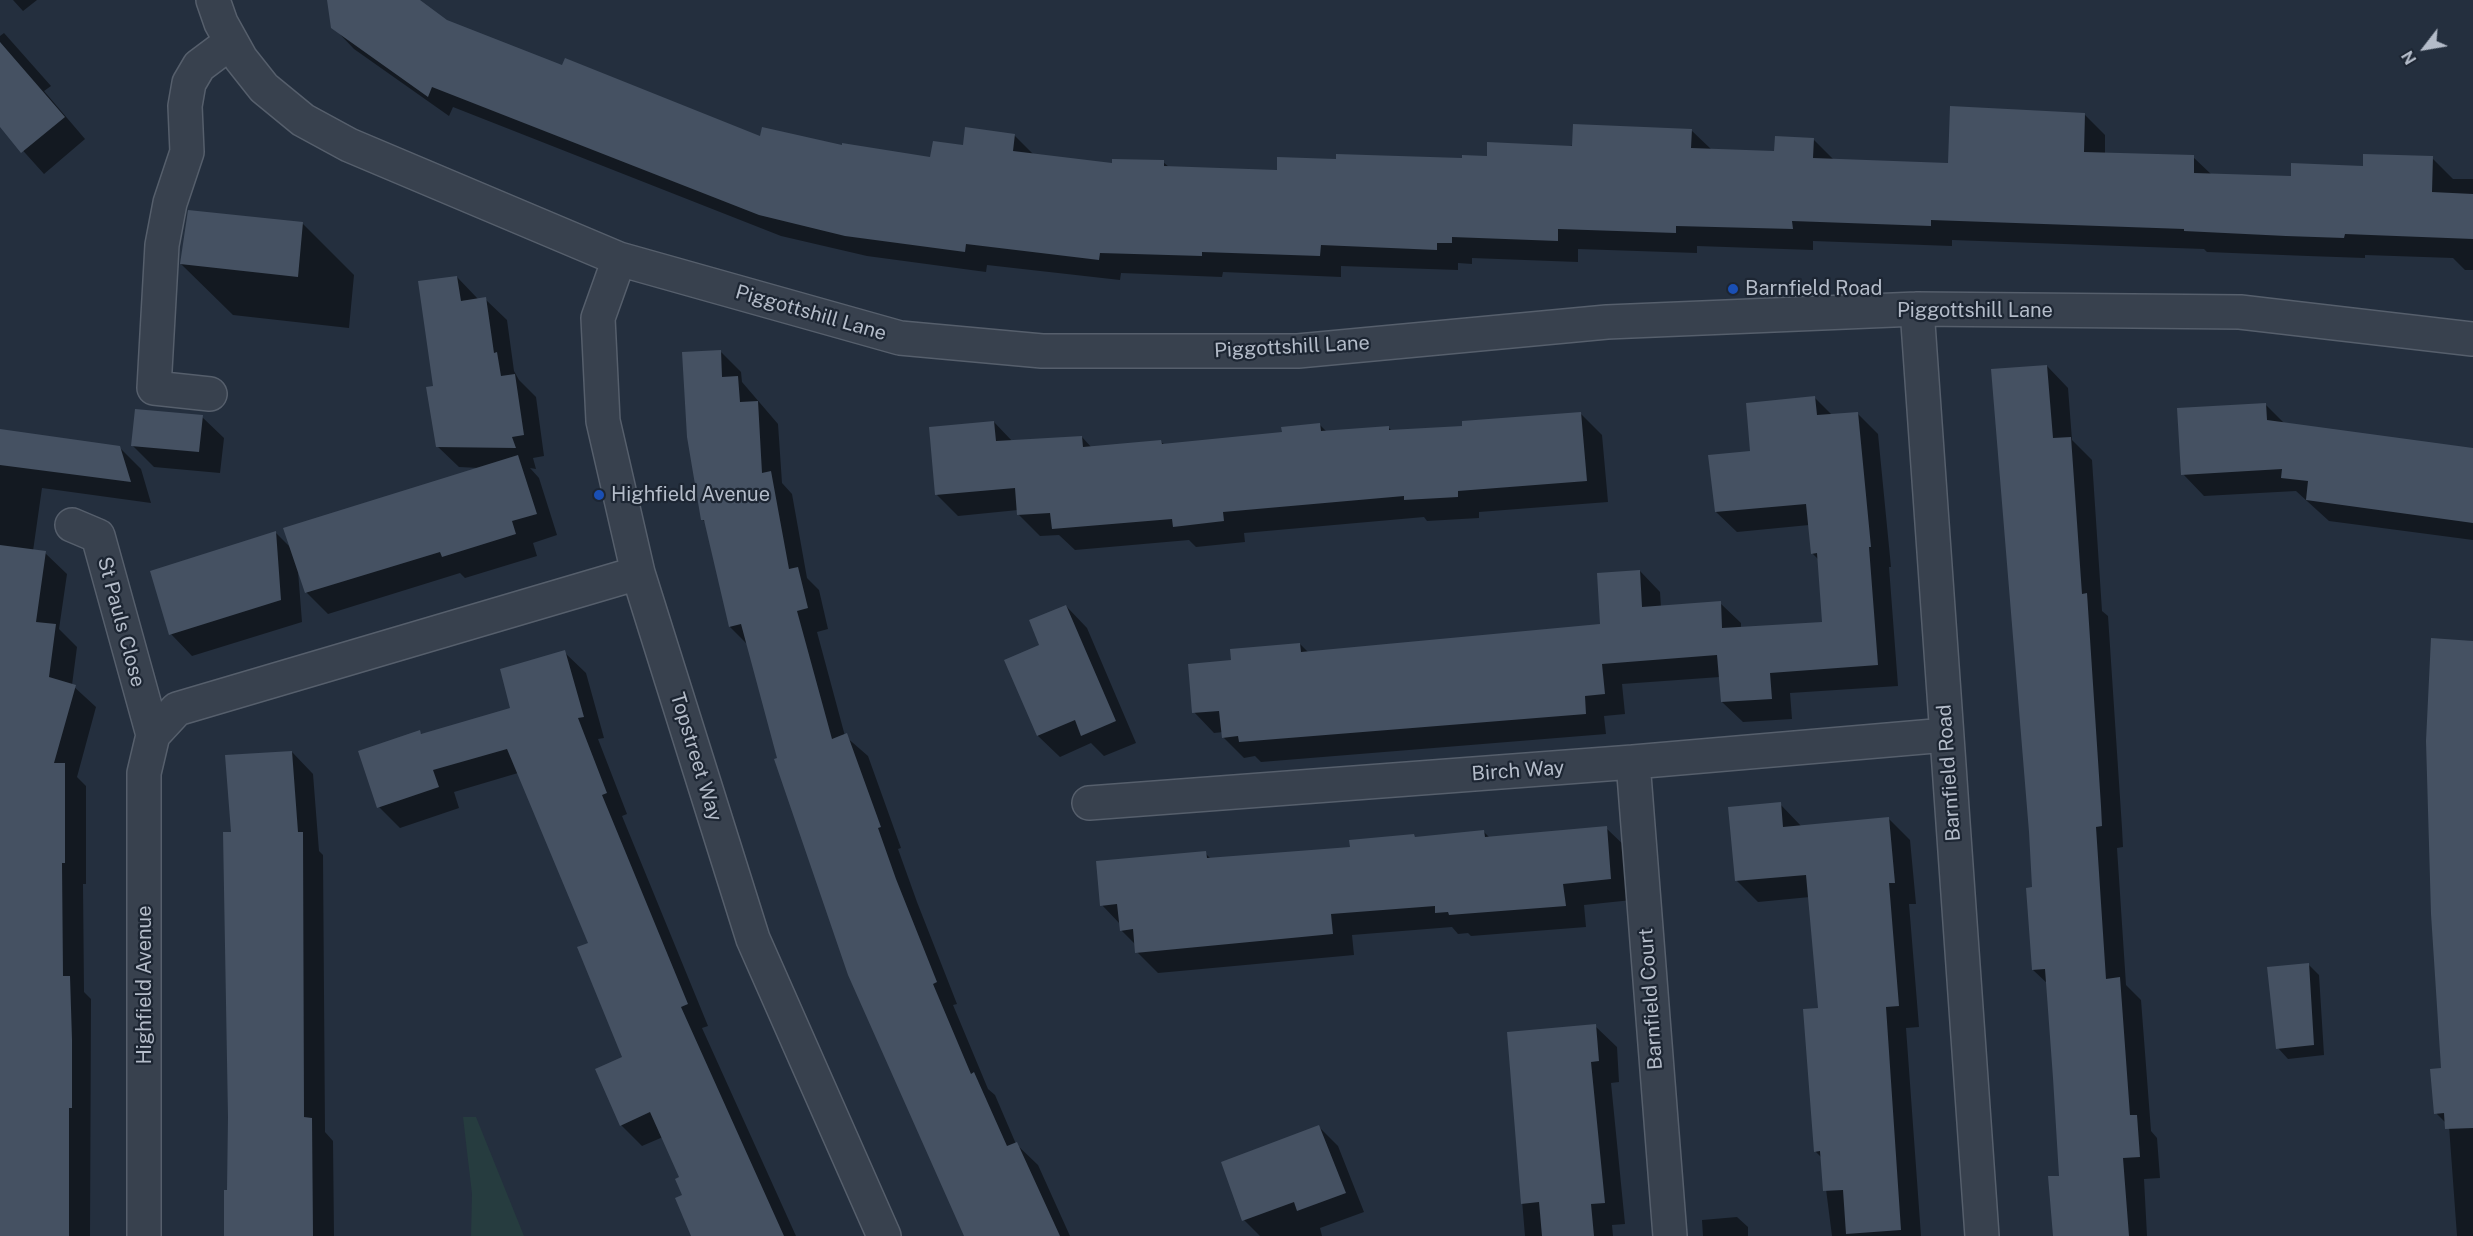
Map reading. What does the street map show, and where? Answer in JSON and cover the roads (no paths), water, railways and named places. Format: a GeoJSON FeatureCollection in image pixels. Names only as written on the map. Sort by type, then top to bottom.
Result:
{"type":"FeatureCollection","features":[{"type":"Feature","properties":{"kind":"street","name":"Piggottshill Lane"},"geometry":{"type":"LineString","coordinates":[[213,0],[231,42],[264,88],[303,120],[349,145],[619,259],[900,338],[1042,351],[1298,351],[1607,322],[1917,309],[2240,312],[2473,339]]}},
{"type":"Feature","properties":{"kind":"street"},"geometry":{"type":"LineString","coordinates":[[210,394],[154,388],[162,245],[170,202],[187,152],[185,106],[189,83],[199,66],[231,42]]}},
{"type":"Feature","properties":{"kind":"street","name":"Topstreet Way"},"geometry":{"type":"LineString","coordinates":[[619,259],[598,318],[603,421],[638,573],[753,939],[884,1236]]}},
{"type":"Feature","properties":{"kind":"street","name":"Barnfield Road"},"geometry":{"type":"LineString","coordinates":[[1917,309],[1982,1236]]}},
{"type":"Feature","properties":{"kind":"street","name":"St Pauls Close"},"geometry":{"type":"LineString","coordinates":[[72,525],[98,536],[153,735]]}},
{"type":"Feature","properties":{"kind":"street"},"geometry":{"type":"LineString","coordinates":[[153,735],[177,709],[638,573]]}},
{"type":"Feature","properties":{"kind":"street","name":"Highfield Avenue"},"geometry":{"type":"LineString","coordinates":[[144,1236],[144,772],[153,735]]}},
{"type":"Feature","properties":{"kind":"street","name":"Birch Way"},"geometry":{"type":"LineString","coordinates":[[1089,803],[1633,762],[1947,735]]}},
{"type":"Feature","properties":{"kind":"street","name":"Barnfield Court"},"geometry":{"type":"LineString","coordinates":[[1633,762],[1670,1236]]}},
{"type":"Feature","properties":{"kind":"place","name":"Barnfield Road"},"geometry":{"type":"Point","coordinates":[1733,289]}},
{"type":"Feature","properties":{"kind":"place","name":"Highfield Avenue"},"geometry":{"type":"Point","coordinates":[599,495]}}]}
